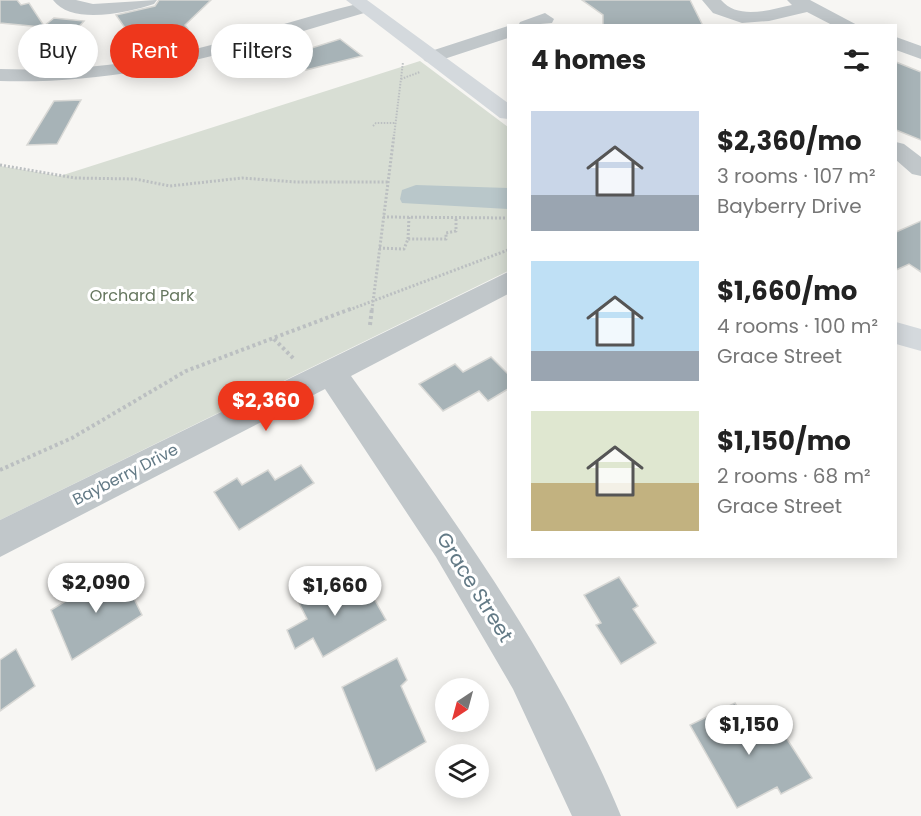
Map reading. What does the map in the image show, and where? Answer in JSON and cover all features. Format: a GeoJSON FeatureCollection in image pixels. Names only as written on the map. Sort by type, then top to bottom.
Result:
{"type":"FeatureCollection","features":[{"type":"Feature","properties":{"kind":"main road"},"geometry":{"type":"LineString","coordinates":[[361,4],[428,64],[507,112]]}},
{"type":"Feature","properties":{"kind":"main road"},"geometry":{"type":"LineString","coordinates":[[897,333],[921,340]]}},
{"type":"Feature","properties":{"kind":"street"},"geometry":{"type":"LineString","coordinates":[[62,0],[73,6],[92,8],[119,7],[148,0]]}},
{"type":"Feature","properties":{"kind":"street"},"geometry":{"type":"LineString","coordinates":[[711,0],[722,13],[742,17],[801,3],[846,24]]}},
{"type":"Feature","properties":{"kind":"street"},"geometry":{"type":"LineString","coordinates":[[0,75],[52,75],[153,65],[232,46],[361,4]]}},
{"type":"Feature","properties":{"kind":"street"},"geometry":{"type":"LineString","coordinates":[[428,64],[507,32]]}},
{"type":"Feature","properties":{"kind":"street"},"geometry":{"type":"LineString","coordinates":[[897,43],[921,53]]}},
{"type":"Feature","properties":{"kind":"street"},"geometry":{"type":"LineString","coordinates":[[897,150],[921,169]]}},
{"type":"Feature","properties":{"kind":"street","name":"Bayberry Drive"},"geometry":{"type":"LineString","coordinates":[[0,540],[313,365],[507,282]]}},
{"type":"Feature","properties":{"kind":"street","name":"Grace Street"},"geometry":{"type":"LineString","coordinates":[[313,365],[449,544],[528,674],[597,816]]}},
{"type":"Feature","properties":{"kind":"path"},"geometry":{"type":"LineString","coordinates":[[370,325],[403,62]]}},
{"type":"Feature","properties":{"kind":"path"},"geometry":{"type":"LineString","coordinates":[[401,79],[428,64]]}},
{"type":"Feature","properties":{"kind":"path"},"geometry":{"type":"LineString","coordinates":[[373,126],[376,123],[395,123]]}},
{"type":"Feature","properties":{"kind":"path"},"geometry":{"type":"LineString","coordinates":[[0,165],[75,178],[135,179],[170,186],[242,178],[296,182],[388,182]]}},
{"type":"Feature","properties":{"kind":"path"},"geometry":{"type":"LineString","coordinates":[[383,217],[507,218]]}},
{"type":"Feature","properties":{"kind":"path"},"geometry":{"type":"LineString","coordinates":[[379,248],[404,249],[408,239],[409,217]]}},
{"type":"Feature","properties":{"kind":"path"},"geometry":{"type":"LineString","coordinates":[[408,239],[446,239],[446,233],[456,231],[456,218]]}},
{"type":"Feature","properties":{"kind":"path"},"geometry":{"type":"LineString","coordinates":[[0,470],[72,438],[186,371],[507,250]]}},
{"type":"Feature","properties":{"kind":"path"},"geometry":{"type":"LineString","coordinates":[[273,338],[313,365]]}},
{"type":"Feature","properties":{"kind":"green space","name":"Orchard Park"},"geometry":{"type":"Polygon","coordinates":[[[420,61],[507,126],[507,271],[0,520],[0,166],[60,176],[420,61]]]}},
{"type":"Feature","properties":{"kind":"shaded area"},"geometry":{"type":"Polygon","coordinates":[[[416,185],[507,188],[507,209],[402,203],[400,199],[402,190],[416,185]]]}},
{"type":"Feature","properties":{"kind":"building"},"geometry":{"type":"Polygon","coordinates":[[[0,0],[17,0],[21,5],[29,3],[43,24],[18,25],[0,23],[0,0]]]}},
{"type":"Feature","properties":{"kind":"building"},"geometry":{"type":"Polygon","coordinates":[[[159,0],[211,0],[186,24],[122,24],[116,15],[155,6],[159,0]]]}},
{"type":"Feature","properties":{"kind":"building"},"geometry":{"type":"Polygon","coordinates":[[[582,0],[690,0],[702,24],[603,24],[603,15],[582,0]]]}},
{"type":"Feature","properties":{"kind":"building"},"geometry":{"type":"Polygon","coordinates":[[[54,18],[84,21],[81,24],[46,24],[54,18]]]}},
{"type":"Feature","properties":{"kind":"building"},"geometry":{"type":"Polygon","coordinates":[[[340,39],[362,56],[313,68],[313,48],[340,39]]]}},
{"type":"Feature","properties":{"kind":"building"},"geometry":{"type":"Polygon","coordinates":[[[897,62],[921,72],[921,140],[897,130],[897,62]]]}},
{"type":"Feature","properties":{"kind":"building"},"geometry":{"type":"Polygon","coordinates":[[[81,100],[57,144],[27,145],[54,101],[81,100]]]}},
{"type":"Feature","properties":{"kind":"building"},"geometry":{"type":"Polygon","coordinates":[[[921,221],[921,272],[909,264],[897,270],[897,232],[921,221]]]}},
{"type":"Feature","properties":{"kind":"building"},"geometry":{"type":"Polygon","coordinates":[[[491,357],[507,373],[507,390],[488,401],[479,391],[443,411],[419,384],[455,364],[463,372],[491,357]]]}},
{"type":"Feature","properties":{"kind":"building"},"geometry":{"type":"Polygon","coordinates":[[[301,465],[314,483],[239,530],[214,492],[237,478],[242,485],[268,470],[275,480],[301,465]]]}},
{"type":"Feature","properties":{"kind":"building"},"geometry":{"type":"Polygon","coordinates":[[[119,568],[142,615],[72,660],[51,610],[119,568]]]}},
{"type":"Feature","properties":{"kind":"building"},"geometry":{"type":"Polygon","coordinates":[[[619,577],[638,606],[633,609],[656,643],[621,664],[596,625],[601,623],[584,595],[619,577]]]}},
{"type":"Feature","properties":{"kind":"building"},"geometry":{"type":"Polygon","coordinates":[[[335,578],[345,598],[367,586],[386,620],[323,657],[313,638],[295,649],[287,630],[307,619],[297,599],[335,578]]]}},
{"type":"Feature","properties":{"kind":"building"},"geometry":{"type":"Polygon","coordinates":[[[16,649],[35,686],[0,711],[0,660],[16,649]]]}},
{"type":"Feature","properties":{"kind":"building"},"geometry":{"type":"Polygon","coordinates":[[[397,658],[407,680],[401,686],[426,742],[376,771],[342,687],[397,658]]]}},
{"type":"Feature","properties":{"kind":"building"},"geometry":{"type":"Polygon","coordinates":[[[735,703],[755,736],[778,725],[812,778],[781,794],[777,787],[737,808],[690,725],[735,703]]]}}]}
